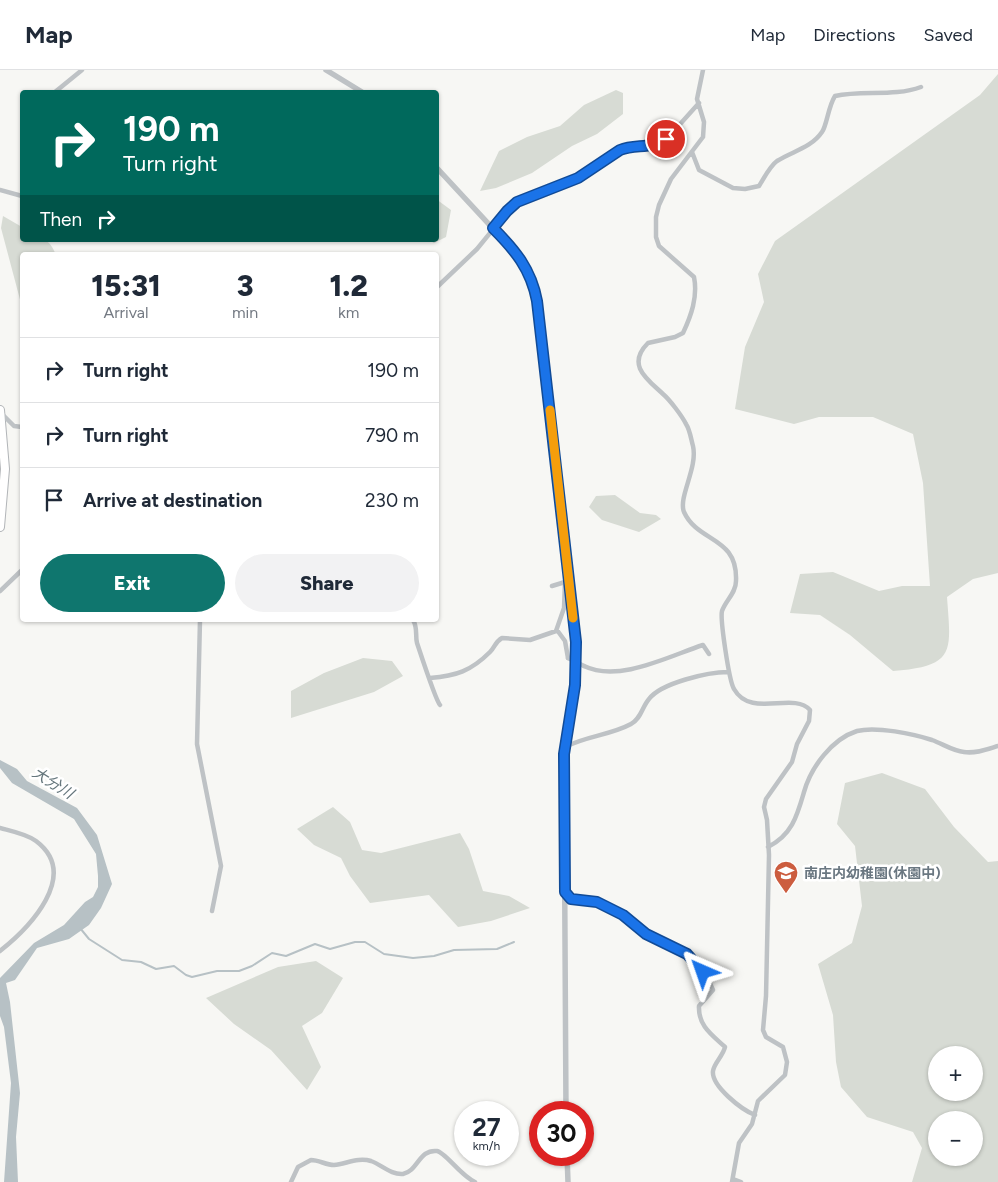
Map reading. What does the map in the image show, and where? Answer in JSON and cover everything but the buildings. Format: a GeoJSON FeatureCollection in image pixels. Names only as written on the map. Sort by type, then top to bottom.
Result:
{"type":"FeatureCollection","features":[{"type":"Feature","properties":{"kind":"highway"},"geometry":{"type":"LineString","coordinates":[[0,411],[5,475],[0,527]]}},
{"type":"Feature","properties":{"kind":"street"},"geometry":{"type":"LineString","coordinates":[[57,90],[82,70]]}},
{"type":"Feature","properties":{"kind":"street"},"geometry":{"type":"LineString","coordinates":[[326,70],[359,90]]}},
{"type":"Feature","properties":{"kind":"street"},"geometry":{"type":"LineString","coordinates":[[703,70],[698,96],[704,119],[704,131],[701,140],[671,179],[662,195],[656,217],[656,232],[662,250],[693,275],[696,293],[694,306],[681,335],[648,342],[638,357],[644,377],[667,398],[686,423],[689,431],[694,459],[692,475],[683,500],[684,512],[697,528],[725,547],[734,562],[736,584],[722,613],[728,672],[734,689],[744,700],[758,704],[801,704],[810,710],[809,721],[796,744],[792,762],[765,801],[768,847],[766,996],[763,1030],[766,1036],[780,1044],[785,1050],[788,1067],[781,1081],[758,1101],[752,1124],[739,1142],[733,1181],[741,1182]]}},
{"type":"Feature","properties":{"kind":"street"},"geometry":{"type":"LineString","coordinates":[[692,152],[699,170],[733,188],[745,189],[759,186],[775,162],[800,151],[814,141],[824,130],[828,107],[835,96],[851,92],[903,92],[921,87]]}},
{"type":"Feature","properties":{"kind":"street"},"geometry":{"type":"LineString","coordinates":[[439,285],[476,250],[507,211],[517,202],[578,178],[627,148],[657,145],[673,132],[699,103]]}},
{"type":"Feature","properties":{"kind":"street"},"geometry":{"type":"LineString","coordinates":[[439,170],[523,262],[536,295],[577,666],[565,747],[566,1101]]}},
{"type":"Feature","properties":{"kind":"street"},"geometry":{"type":"LineString","coordinates":[[0,190],[20,195]]}},
{"type":"Feature","properties":{"kind":"street"},"geometry":{"type":"LineString","coordinates":[[0,411],[14,426],[20,428]]}},
{"type":"Feature","properties":{"kind":"street"},"geometry":{"type":"LineString","coordinates":[[0,591],[20,572]]}},
{"type":"Feature","properties":{"kind":"street"},"geometry":{"type":"LineString","coordinates":[[552,586],[567,582]]}},
{"type":"Feature","properties":{"kind":"street"},"geometry":{"type":"LineString","coordinates":[[430,678],[455,675],[467,671],[489,654],[496,642],[502,638],[533,640],[557,630],[565,605],[567,582]]}},
{"type":"Feature","properties":{"kind":"street"},"geometry":{"type":"LineString","coordinates":[[200,622],[196,744],[221,866],[212,911]]}},
{"type":"Feature","properties":{"kind":"street"},"geometry":{"type":"LineString","coordinates":[[415,622],[417,642],[430,678],[435,699],[440,705]]}},
{"type":"Feature","properties":{"kind":"street"},"geometry":{"type":"LineString","coordinates":[[557,630],[566,641],[568,658],[598,671],[640,669],[703,645],[709,654]]}},
{"type":"Feature","properties":{"kind":"street"},"geometry":{"type":"LineString","coordinates":[[565,747],[630,725],[638,718],[654,694],[672,684],[711,674],[728,672]]}},
{"type":"Feature","properties":{"kind":"street"},"geometry":{"type":"LineString","coordinates":[[768,847],[787,833],[800,812],[804,791],[816,766],[827,751],[846,736],[865,730],[915,735],[968,753],[998,746]]}},
{"type":"Feature","properties":{"kind":"street"},"geometry":{"type":"LineString","coordinates":[[0,828],[38,843],[49,858],[55,875],[52,887],[36,916],[22,932],[0,951]]}},
{"type":"Feature","properties":{"kind":"street"},"geometry":{"type":"LineString","coordinates":[[565,892],[571,899],[597,902],[623,915],[646,934],[687,954],[699,966],[713,990],[701,1001],[699,1006],[700,1018],[708,1032],[725,1047],[714,1068],[713,1076],[729,1098],[755,1114]]}},
{"type":"Feature","properties":{"kind":"street"},"geometry":{"type":"LineString","coordinates":[[291,1182],[298,1167],[311,1160],[334,1165],[354,1160],[369,1160],[390,1171],[404,1174],[411,1170],[422,1156],[435,1151],[442,1153],[462,1175],[475,1182]]}},
{"type":"Feature","properties":{"kind":"street"},"geometry":{"type":"LineString","coordinates":[[567,1166],[568,1182]]}},
{"type":"Feature","properties":{"kind":"shaded area"},"geometry":{"type":"Polygon","coordinates":[[[998,74],[998,573],[973,579],[947,597],[948,643],[945,653],[939,660],[914,669],[893,671],[850,635],[820,615],[790,613],[800,574],[833,572],[879,591],[902,586],[930,586],[923,483],[913,434],[873,417],[819,417],[794,424],[735,409],[745,347],[764,302],[758,274],[775,241],[980,95],[998,74]]]}},
{"type":"Feature","properties":{"kind":"shaded area"},"geometry":{"type":"Polygon","coordinates":[[[616,90],[623,93],[623,114],[597,134],[572,146],[532,173],[496,188],[480,191],[499,151],[527,137],[560,126],[584,105],[616,90]]]}},
{"type":"Feature","properties":{"kind":"shaded area"},"geometry":{"type":"Polygon","coordinates":[[[439,201],[451,210],[446,237],[439,240],[439,201]]]}},
{"type":"Feature","properties":{"kind":"shaded area"},"geometry":{"type":"Polygon","coordinates":[[[3,216],[20,226],[20,242],[48,242],[54,252],[20,252],[20,299],[1,228],[3,216]]]}},
{"type":"Feature","properties":{"kind":"shaded area"},"geometry":{"type":"Polygon","coordinates":[[[615,495],[640,513],[656,515],[661,519],[639,532],[602,520],[589,507],[596,496],[615,495]]]}},
{"type":"Feature","properties":{"kind":"shaded area"},"geometry":{"type":"Polygon","coordinates":[[[363,658],[392,661],[403,676],[374,692],[291,718],[291,691],[324,673],[363,658]]]}},
{"type":"Feature","properties":{"kind":"shaded area"},"geometry":{"type":"Polygon","coordinates":[[[0,760],[17,769],[27,781],[77,808],[97,835],[112,884],[101,908],[89,925],[69,939],[37,948],[15,980],[6,983],[10,1002],[20,1093],[16,1137],[18,1182],[4,1182],[11,1083],[4,1027],[0,1016],[0,978],[34,943],[64,925],[85,902],[93,897],[98,887],[98,876],[96,854],[74,819],[12,783],[0,768],[0,760]]]}},
{"type":"Feature","properties":{"kind":"shaded area"},"geometry":{"type":"Polygon","coordinates":[[[882,773],[925,789],[954,827],[988,862],[998,861],[998,1182],[912,1182],[922,1148],[913,1132],[867,1117],[841,1087],[836,1062],[833,1015],[818,964],[852,943],[862,906],[855,846],[837,824],[845,783],[882,773]]]}},
{"type":"Feature","properties":{"kind":"shaded area"},"geometry":{"type":"Polygon","coordinates":[[[333,807],[350,822],[362,850],[381,853],[460,833],[469,849],[483,891],[509,896],[530,908],[491,921],[458,927],[429,895],[370,903],[350,876],[341,858],[314,845],[297,829],[333,807]]]}},
{"type":"Feature","properties":{"kind":"shaded area"},"geometry":{"type":"Polygon","coordinates":[[[316,961],[343,978],[322,1013],[302,1026],[321,1067],[307,1090],[271,1050],[234,1024],[206,998],[278,967],[316,961]]]}},
{"type":"Feature","properties":{"kind":"waterway"},"geometry":{"type":"LineString","coordinates":[[80,928],[89,939],[122,960],[141,962],[156,969],[174,966],[192,977],[217,971],[239,971],[252,966],[272,953],[286,956],[315,944],[330,949],[355,942],[365,942],[384,954],[413,958],[434,956],[454,950],[497,949],[514,942]]}},
{"type":"Feature","properties":{"kind":"slow traffic"},"geometry":{"type":"LineString","coordinates":[[550,410],[573,618]]}},
{"type":"Feature","properties":{"kind":"place","name":"南庄内幼稚園(休園中)"},"geometry":{"type":"Point","coordinates":[786,894]}},
{"type":"Feature","properties":{"kind":"route"},"geometry":{"type":"LineString","coordinates":[[666,139],[652,147],[633,147],[620,150],[588,173],[549,191],[517,202],[501,217],[493,228],[523,262],[529,272],[537,301],[576,642],[577,666],[575,685],[564,754],[565,892],[571,899],[585,899],[597,902],[623,915],[646,934],[672,945],[687,954],[703,972]]}},
{"type":"Feature","properties":{"kind":"water label","name":"大分川"},"geometry":{"type":"Point","coordinates":[53,783]}}]}
